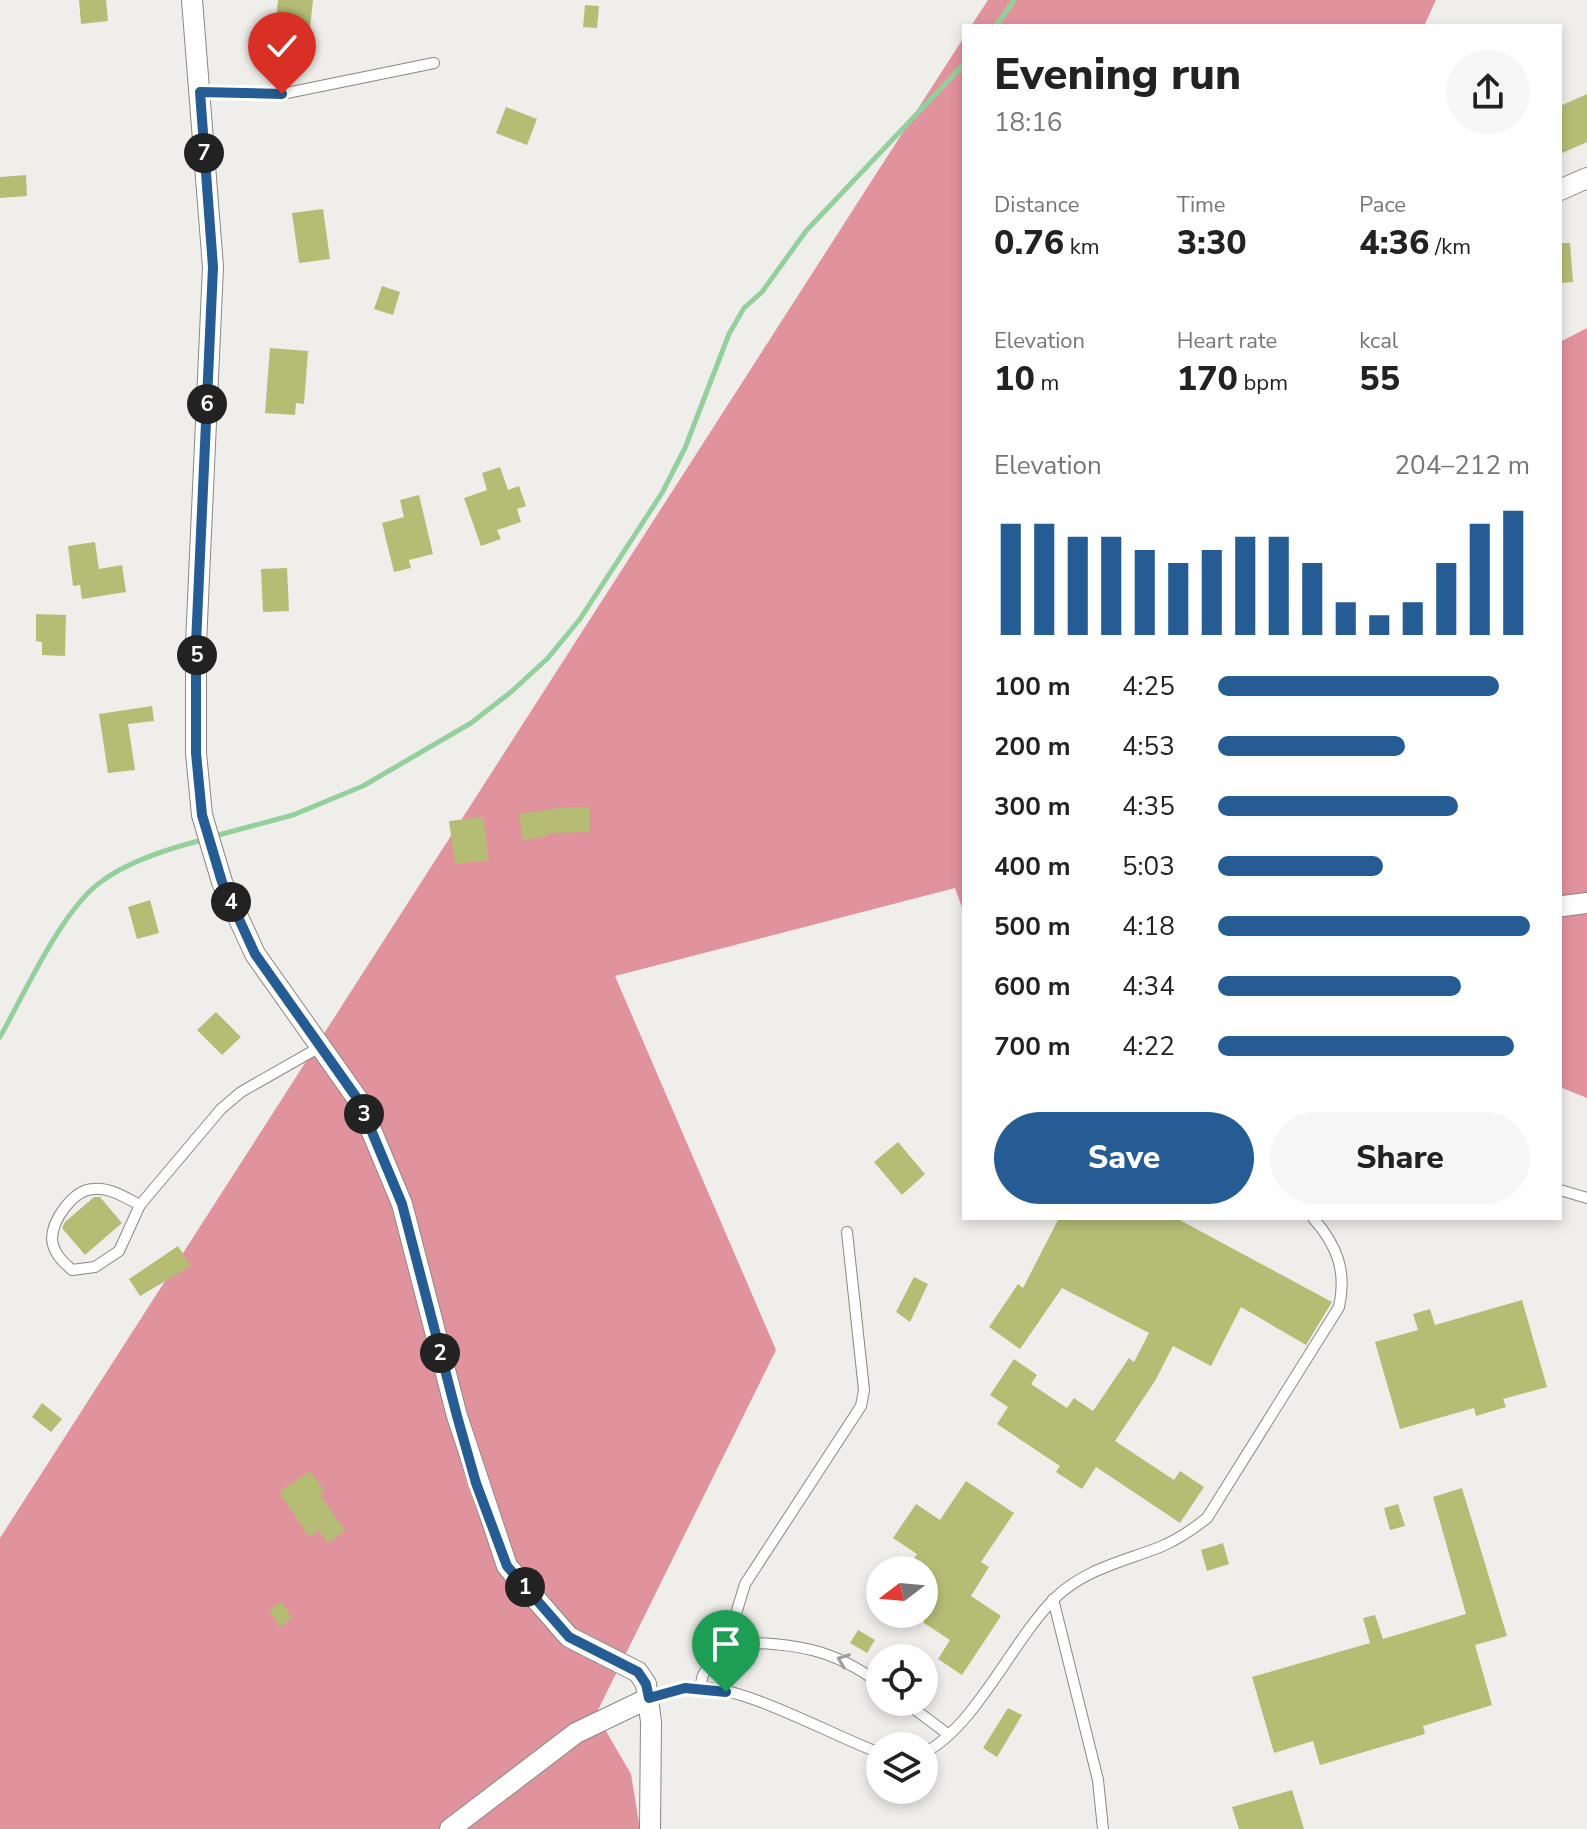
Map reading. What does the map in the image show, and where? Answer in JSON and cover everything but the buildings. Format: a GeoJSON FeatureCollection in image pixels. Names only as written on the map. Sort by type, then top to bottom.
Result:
{"type":"FeatureCollection","features":[{"type":"Feature","properties":{"kind":"street"},"geometry":{"type":"LineString","coordinates":[[192,0],[213,267],[196,644],[196,753],[202,815],[222,882],[255,954],[359,1101],[402,1204],[461,1430],[507,1566],[569,1637],[638,1672],[646,1684],[649,1698],[650,1829]]}},
{"type":"Feature","properties":{"kind":"street"},"geometry":{"type":"LineString","coordinates":[[1562,189],[1587,178]]}},
{"type":"Feature","properties":{"kind":"street"},"geometry":{"type":"LineString","coordinates":[[1563,906],[1587,903]]}},
{"type":"Feature","properties":{"kind":"street"},"geometry":{"type":"LineString","coordinates":[[450,1829],[576,1733],[649,1698]]}},
{"type":"Feature","properties":{"kind":"lane"},"geometry":{"type":"LineString","coordinates":[[200,92],[282,94],[434,63]]}},
{"type":"Feature","properties":{"kind":"lane"},"geometry":{"type":"LineString","coordinates":[[140,1205],[106,1189],[84,1190],[72,1199],[56,1224],[52,1237],[55,1250],[72,1270],[82,1271],[108,1261],[126,1240],[140,1205],[221,1109],[241,1092],[320,1047]]}},
{"type":"Feature","properties":{"kind":"lane"},"geometry":{"type":"LineString","coordinates":[[1562,1191],[1587,1198]]}},
{"type":"Feature","properties":{"kind":"lane"},"geometry":{"type":"LineString","coordinates":[[938,1743],[949,1735],[1027,1628],[1071,1583],[1093,1571],[1160,1547],[1207,1518],[1339,1307],[1342,1284],[1340,1263],[1333,1244],[1315,1220]]}},
{"type":"Feature","properties":{"kind":"lane"},"geometry":{"type":"LineString","coordinates":[[700,1687],[703,1675],[724,1641],[745,1584],[861,1406],[864,1390],[847,1232]]}},
{"type":"Feature","properties":{"kind":"lane"},"geometry":{"type":"LineString","coordinates":[[1053,1599],[1098,1780],[1103,1829]]}},
{"type":"Feature","properties":{"kind":"lane"},"geometry":{"type":"LineString","coordinates":[[724,1641],[801,1645],[852,1663],[866,1674]]}},
{"type":"Feature","properties":{"kind":"lane"},"geometry":{"type":"LineString","coordinates":[[649,1698],[700,1687],[753,1701],[866,1747]]}},
{"type":"Feature","properties":{"kind":"lane"},"geometry":{"type":"LineString","coordinates":[[924,1716],[949,1735]]}},
{"type":"Feature","properties":{"kind":"shaded area"},"geometry":{"type":"Polygon","coordinates":[[[988,0],[1436,0],[1425,24],[972,24],[988,0]]]}},
{"type":"Feature","properties":{"kind":"shaded area"},"geometry":{"type":"Polygon","coordinates":[[[962,40],[962,907],[955,888],[615,976],[776,1350],[596,1714],[631,1774],[640,1829],[0,1829],[0,1538],[962,40]]]}},
{"type":"Feature","properties":{"kind":"shaded area"},"geometry":{"type":"Polygon","coordinates":[[[1587,328],[1587,1098],[1562,1088],[1562,341],[1587,328]]]}},
{"type":"Feature","properties":{"kind":"waterway"},"geometry":{"type":"LineString","coordinates":[[997,24],[1014,0]]}},
{"type":"Feature","properties":{"kind":"waterway"},"geometry":{"type":"LineString","coordinates":[[215,836],[293,815],[363,786],[471,723],[548,658],[580,619],[662,493],[685,448],[729,334],[744,308],[762,292],[806,231],[962,66]]}},
{"type":"Feature","properties":{"kind":"waterway"},"geometry":{"type":"LineString","coordinates":[[0,1037],[45,953],[87,894],[125,867],[206,839]]}},
{"type":"Feature","properties":{"kind":"route"},"geometry":{"type":"LineString","coordinates":[[282,94],[200,92],[213,267],[196,644],[196,753],[202,815],[222,882],[255,954],[359,1101],[402,1204],[476,1483],[507,1566],[569,1637],[638,1672],[646,1684],[649,1698],[685,1688],[712,1688],[726,1692]]}}]}
